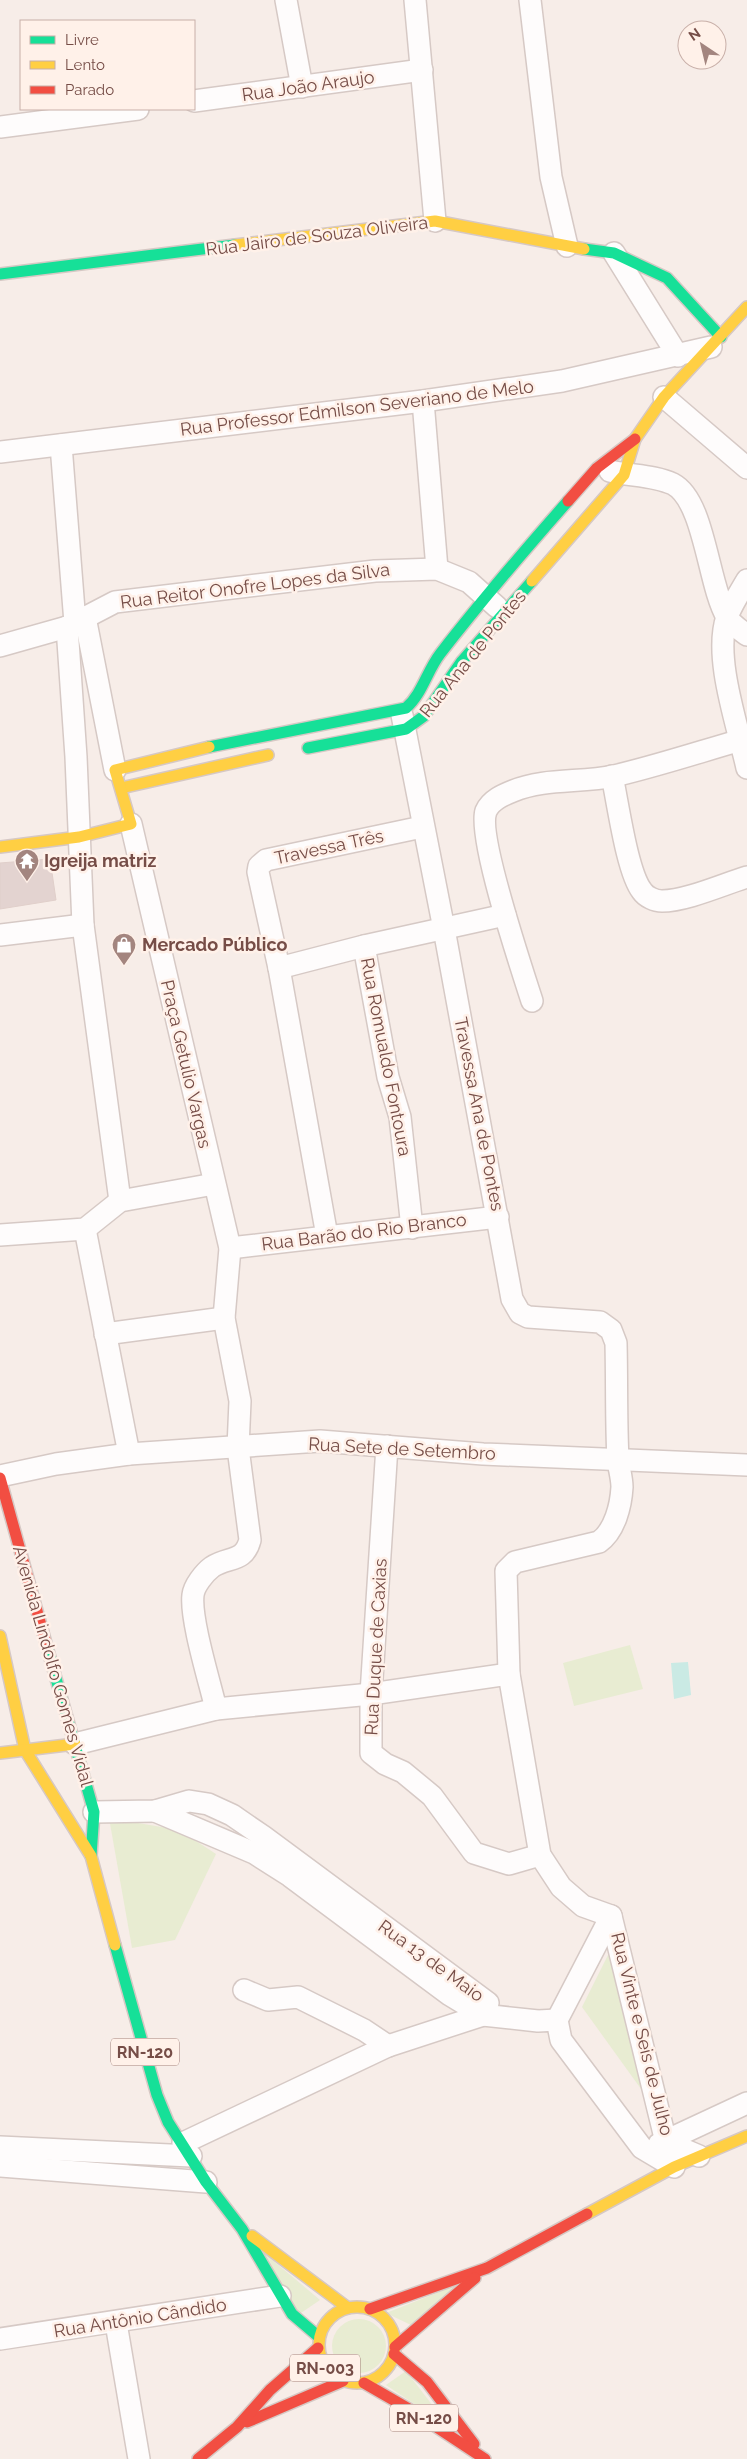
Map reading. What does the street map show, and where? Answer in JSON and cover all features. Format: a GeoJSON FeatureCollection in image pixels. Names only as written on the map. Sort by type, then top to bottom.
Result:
{"type":"FeatureCollection","features":[{"type":"Feature","properties":{"kind":"main road","name":"Rua Jairo de Souza Oliveira"},"geometry":{"type":"LineString","coordinates":[[0,274],[435,222],[614,253],[667,278],[684,293],[716,342]]}},
{"type":"Feature","properties":{"kind":"main road","name":"Rua Ana de Pontes"},"geometry":{"type":"LineString","coordinates":[[296,750],[403,720],[415,700],[430,666],[485,596],[624,475],[635,439],[664,397],[747,307]]}},
{"type":"Feature","properties":{"kind":"main road","name":"Rua Ana de Pontes"},"geometry":{"type":"LineString","coordinates":[[118,779],[197,749],[424,716],[462,661],[504,613],[597,468],[635,439]]}},
{"type":"Feature","properties":{"kind":"main road"},"geometry":{"type":"LineString","coordinates":[[118,779],[276,753]]}},
{"type":"Feature","properties":{"kind":"main road","name":"Praça Getulio Vargas"},"geometry":{"type":"LineString","coordinates":[[118,779],[131,824]]}},
{"type":"Feature","properties":{"kind":"main road"},"geometry":{"type":"LineString","coordinates":[[0,847],[80,837],[131,824]]}},
{"type":"Feature","properties":{"kind":"main road","name":"Avenida Lindolfo Gomes Vidal"},"geometry":{"type":"LineString","coordinates":[[0,1477],[94,1812],[91,1856]]}},
{"type":"Feature","properties":{"kind":"main road","name":"Avenida Lindolfo Gomes Vidal"},"geometry":{"type":"LineString","coordinates":[[0,1636],[25,1750],[91,1856],[157,2095],[168,2122],[187,2149],[206,2182],[242,2230],[280,2296],[318,2343]]}},
{"type":"Feature","properties":{"kind":"main road"},"geometry":{"type":"LineString","coordinates":[[0,1754],[75,1744]]}},
{"type":"Feature","properties":{"kind":"main road","name":"RN-003"},"geometry":{"type":"LineString","coordinates":[[198,2459],[237,2427],[270,2390],[318,2343],[329,2318],[348,2308],[370,2309],[487,2268],[674,2167],[747,2136]]}},
{"type":"Feature","properties":{"kind":"main road","name":"Avenida Lindolfo Gomes Vidal"},"geometry":{"type":"LineString","coordinates":[[242,2230],[348,2308]]}},
{"type":"Feature","properties":{"kind":"main road","name":"RN-003"},"geometry":{"type":"LineString","coordinates":[[237,2427],[318,2390],[343,2382],[364,2383],[384,2373],[394,2350],[487,2268]]}},
{"type":"Feature","properties":{"kind":"main road"},"geometry":{"type":"LineString","coordinates":[[370,2309],[388,2322],[393,2332],[394,2350]]}},
{"type":"Feature","properties":{"kind":"main road","name":"RN-003"},"geometry":{"type":"LineString","coordinates":[[318,2343],[325,2368],[343,2382]]}},
{"type":"Feature","properties":{"kind":"main road","name":"RN-120"},"geometry":{"type":"LineString","coordinates":[[394,2350],[436,2393],[483,2457]]}},
{"type":"Feature","properties":{"kind":"main road","name":"RN-120"},"geometry":{"type":"LineString","coordinates":[[364,2383],[483,2457]]}},
{"type":"Feature","properties":{"kind":"street"},"geometry":{"type":"LineString","coordinates":[[286,0],[302,87]]}},
{"type":"Feature","properties":{"kind":"street"},"geometry":{"type":"LineString","coordinates":[[415,0],[435,222]]}},
{"type":"Feature","properties":{"kind":"street"},"geometry":{"type":"LineString","coordinates":[[530,0],[551,177],[568,246]]}},
{"type":"Feature","properties":{"kind":"street","name":"Rua João Araujo"},"geometry":{"type":"LineString","coordinates":[[195,101],[422,70]]}},
{"type":"Feature","properties":{"kind":"street"},"geometry":{"type":"LineString","coordinates":[[0,127],[130,110]]}},
{"type":"Feature","properties":{"kind":"street"},"geometry":{"type":"LineString","coordinates":[[614,253],[678,356]]}},
{"type":"Feature","properties":{"kind":"street","name":"Rua Professor Edmilson Severiano de Melo"},"geometry":{"type":"LineString","coordinates":[[0,452],[423,401],[562,381],[678,356],[716,342]]}},
{"type":"Feature","properties":{"kind":"street"},"geometry":{"type":"LineString","coordinates":[[664,397],[747,468]]}},
{"type":"Feature","properties":{"kind":"street"},"geometry":{"type":"LineString","coordinates":[[423,401],[437,569]]}},
{"type":"Feature","properties":{"kind":"street","name":"Praça Getulio Vargas"},"geometry":{"type":"LineString","coordinates":[[61,446],[76,622],[83,924],[120,1200]]}},
{"type":"Feature","properties":{"kind":"street"},"geometry":{"type":"LineString","coordinates":[[597,468],[624,475],[652,478],[673,484],[688,499],[698,522],[712,579],[727,618],[747,635]]}},
{"type":"Feature","properties":{"kind":"street","name":"Rua Reitor Onofre Lopes da Silva"},"geometry":{"type":"LineString","coordinates":[[0,646],[76,622],[115,602],[375,571],[437,569],[469,582],[504,613]]}},
{"type":"Feature","properties":{"kind":"street"},"geometry":{"type":"LineString","coordinates":[[747,580],[727,618],[723,659],[747,768]]}},
{"type":"Feature","properties":{"kind":"street","name":"Praça Getulio Vargas"},"geometry":{"type":"LineString","coordinates":[[76,622],[118,779]]}},
{"type":"Feature","properties":{"kind":"street","name":"Travessa Ana de Pontes"},"geometry":{"type":"LineString","coordinates":[[403,720],[422,827],[444,929],[512,1299],[520,1313],[537,1318],[600,1322],[611,1330],[616,1343],[619,1450]]}},
{"type":"Feature","properties":{"kind":"street"},"geometry":{"type":"LineString","coordinates":[[532,1001],[505,915],[485,832],[486,811],[496,799],[514,790],[536,785],[612,776],[741,740]]}},
{"type":"Feature","properties":{"kind":"street"},"geometry":{"type":"LineString","coordinates":[[612,776],[626,847],[636,882],[642,893],[662,901],[696,894],[747,877]]}},
{"type":"Feature","properties":{"kind":"street","name":"Praça Getulio Vargas"},"geometry":{"type":"LineString","coordinates":[[131,824],[230,1248],[224,1318],[240,1401],[238,1448],[250,1540],[248,1548],[242,1556],[211,1568],[196,1587],[193,1596],[195,1616],[216,1709]]}},
{"type":"Feature","properties":{"kind":"street","name":"Travessa Três"},"geometry":{"type":"LineString","coordinates":[[279,968],[259,866],[266,860],[422,827]]}},
{"type":"Feature","properties":{"kind":"street"},"geometry":{"type":"LineString","coordinates":[[327,1236],[279,968],[364,946],[505,915]]}},
{"type":"Feature","properties":{"kind":"street"},"geometry":{"type":"LineString","coordinates":[[0,935],[83,924]]}},
{"type":"Feature","properties":{"kind":"street","name":"Rua Romualdo Fontoura"},"geometry":{"type":"LineString","coordinates":[[364,946],[388,1077],[400,1117],[412,1228]]}},
{"type":"Feature","properties":{"kind":"street"},"geometry":{"type":"LineString","coordinates":[[0,1235],[85,1229],[120,1200],[214,1184]]}},
{"type":"Feature","properties":{"kind":"street","name":"Rua Barão do Rio Branco"},"geometry":{"type":"LineString","coordinates":[[230,1248],[412,1228],[498,1216]]}},
{"type":"Feature","properties":{"kind":"street"},"geometry":{"type":"LineString","coordinates":[[85,1229],[104,1334],[129,1454]]}},
{"type":"Feature","properties":{"kind":"street"},"geometry":{"type":"LineString","coordinates":[[104,1334],[224,1318]]}},
{"type":"Feature","properties":{"kind":"street","name":"Rua Sete de Setembro"},"geometry":{"type":"LineString","coordinates":[[0,1477],[56,1464],[129,1454],[320,1441],[484,1454],[619,1450],[747,1465]]}},
{"type":"Feature","properties":{"kind":"street","name":"Rua Duque de Caxias"},"geometry":{"type":"LineString","coordinates":[[387,1446],[371,1694],[372,1753],[385,1764],[403,1772],[432,1796],[474,1853],[509,1864],[540,1855]]}},
{"type":"Feature","properties":{"kind":"street","name":"Rua Vinte e Seis de Julho"},"geometry":{"type":"LineString","coordinates":[[619,1450],[622,1486],[619,1506],[612,1527],[604,1539],[599,1542],[515,1562],[506,1571],[508,1674],[540,1855],[561,1887],[576,1900],[583,1906],[611,1916],[666,2142],[698,2156]]}},
{"type":"Feature","properties":{"kind":"street"},"geometry":{"type":"LineString","coordinates":[[75,1744],[216,1709],[371,1694],[508,1674]]}},
{"type":"Feature","properties":{"kind":"street","name":"Rua 13 de Maio"},"geometry":{"type":"LineString","coordinates":[[94,1812],[155,1811],[259,1845],[290,1876],[450,1995],[485,2009],[547,2021]]}},
{"type":"Feature","properties":{"kind":"street"},"geometry":{"type":"LineString","coordinates":[[611,1916],[547,2021],[642,2148],[674,2167]]}},
{"type":"Feature","properties":{"kind":"street"},"geometry":{"type":"LineString","coordinates":[[244,1990],[268,2000],[298,1997],[364,2030],[388,2046]]}},
{"type":"Feature","properties":{"kind":"street"},"geometry":{"type":"LineString","coordinates":[[0,2147],[187,2149],[388,2046],[485,2009]]}},
{"type":"Feature","properties":{"kind":"street"},"geometry":{"type":"LineString","coordinates":[[642,2148],[666,2142],[747,2103]]}},
{"type":"Feature","properties":{"kind":"street"},"geometry":{"type":"LineString","coordinates":[[0,2166],[206,2182]]}},
{"type":"Feature","properties":{"kind":"street","name":"Rua Antônio Cândido"},"geometry":{"type":"LineString","coordinates":[[0,2339],[116,2323],[280,2296]]}},
{"type":"Feature","properties":{"kind":"street"},"geometry":{"type":"LineString","coordinates":[[116,2323],[139,2459]]}},
{"type":"Feature","properties":{"kind":"green space"},"geometry":{"type":"Polygon","coordinates":[[[630,1645],[643,1689],[574,1706],[563,1663],[630,1645]]]}},
{"type":"Feature","properties":{"kind":"green space"},"geometry":{"type":"Polygon","coordinates":[[[109,1818],[179,1830],[216,1854],[175,1940],[132,1948],[109,1818]]]}},
{"type":"Feature","properties":{"kind":"green space"},"geometry":{"type":"Polygon","coordinates":[[[611,1949],[628,1954],[668,2099],[654,2107],[582,2007],[611,1949]]]}},
{"type":"Feature","properties":{"kind":"green space"},"geometry":{"type":"Polygon","coordinates":[[[257,2247],[320,2300],[298,2315],[257,2247]]]}},
{"type":"Feature","properties":{"kind":"green space"},"geometry":{"type":"Polygon","coordinates":[[[457,2285],[411,2325],[386,2313],[457,2285]]]}},
{"type":"Feature","properties":{"kind":"green space"},"geometry":{"type":"Polygon","coordinates":[[[359,2319],[369,2321],[378,2327],[384,2336],[386,2346],[384,2356],[378,2365],[369,2371],[359,2373],[349,2371],[340,2365],[334,2356],[332,2346],[334,2336],[340,2327],[349,2321],[359,2319]]]}},
{"type":"Feature","properties":{"kind":"green space"},"geometry":{"type":"Polygon","coordinates":[[[406,2371],[450,2428],[386,2385],[406,2371]]]}},
{"type":"Feature","properties":{"kind":"water"},"geometry":{"type":"Polygon","coordinates":[[[688,1662],[691,1695],[674,1699],[671,1663],[688,1662]]]}},
{"type":"Feature","properties":{"kind":"building","name":"Igreija matriz"},"geometry":{"type":"Polygon","coordinates":[[[50,859],[56,900],[0,909],[0,863],[50,859]]]}},
{"type":"Feature","properties":{"kind":"traffic: fast"},"geometry":{"type":"LineString","coordinates":[[0,274],[235,245]]}},
{"type":"Feature","properties":{"kind":"traffic: fast"},"geometry":{"type":"LineString","coordinates":[[584,249],[614,253],[667,278],[721,337]]}},
{"type":"Feature","properties":{"kind":"traffic: fast"},"geometry":{"type":"LineString","coordinates":[[209,747],[406,708],[416,696],[440,654],[503,576],[568,501]]}},
{"type":"Feature","properties":{"kind":"traffic: fast"},"geometry":{"type":"LineString","coordinates":[[308,748],[406,729],[424,716],[462,661],[532,581]]}},
{"type":"Feature","properties":{"kind":"traffic: fast"},"geometry":{"type":"LineString","coordinates":[[47,1647],[94,1812],[91,1856]]}},
{"type":"Feature","properties":{"kind":"traffic: fast"},"geometry":{"type":"LineString","coordinates":[[115,1945],[157,2095],[168,2122],[206,2182],[242,2229],[292,2314],[319,2337]]}},
{"type":"Feature","properties":{"kind":"traffic: slow"},"geometry":{"type":"LineString","coordinates":[[235,245],[435,221],[584,249]]}},
{"type":"Feature","properties":{"kind":"traffic: slow"},"geometry":{"type":"LineString","coordinates":[[532,581],[624,475],[635,439],[664,397],[747,307]]}},
{"type":"Feature","properties":{"kind":"traffic: slow"},"geometry":{"type":"LineString","coordinates":[[0,847],[79,837],[131,824],[115,770],[209,747]]}},
{"type":"Feature","properties":{"kind":"traffic: slow"},"geometry":{"type":"LineString","coordinates":[[121,788],[268,755]]}},
{"type":"Feature","properties":{"kind":"traffic: slow"},"geometry":{"type":"LineString","coordinates":[[0,1636],[25,1750],[91,1856],[115,1945]]}},
{"type":"Feature","properties":{"kind":"traffic: slow"},"geometry":{"type":"LineString","coordinates":[[0,1753],[75,1744]]}},
{"type":"Feature","properties":{"kind":"traffic: slow"},"geometry":{"type":"LineString","coordinates":[[587,2214],[674,2167],[747,2136]]}},
{"type":"Feature","properties":{"kind":"traffic: slow"},"geometry":{"type":"LineString","coordinates":[[252,2236],[348,2308]]}},
{"type":"Feature","properties":{"kind":"traffic: slow"},"geometry":{"type":"LineString","coordinates":[[350,2307],[364,2307],[378,2313],[389,2324],[395,2338],[395,2345],[392,2360],[384,2372],[364,2383],[350,2383],[336,2377],[325,2366],[319,2352],[319,2338],[325,2324],[336,2313],[350,2307]]}},
{"type":"Feature","properties":{"kind":"traffic: jam"},"geometry":{"type":"LineString","coordinates":[[568,501],[597,468],[635,439]]}},
{"type":"Feature","properties":{"kind":"traffic: jam"},"geometry":{"type":"LineString","coordinates":[[0,1478],[47,1647]]}},
{"type":"Feature","properties":{"kind":"traffic: jam"},"geometry":{"type":"LineString","coordinates":[[370,2309],[487,2268],[587,2214]]}},
{"type":"Feature","properties":{"kind":"traffic: jam"},"geometry":{"type":"LineString","coordinates":[[395,2347],[475,2278]]}},
{"type":"Feature","properties":{"kind":"traffic: jam"},"geometry":{"type":"LineString","coordinates":[[198,2459],[237,2427],[270,2390],[318,2348]]}},
{"type":"Feature","properties":{"kind":"traffic: jam"},"geometry":{"type":"LineString","coordinates":[[394,2354],[427,2382],[474,2444]]}},
{"type":"Feature","properties":{"kind":"traffic: jam"},"geometry":{"type":"LineString","coordinates":[[247,2422],[343,2381]]}},
{"type":"Feature","properties":{"kind":"traffic: jam"},"geometry":{"type":"LineString","coordinates":[[364,2383],[409,2409],[485,2459]]}},
{"type":"Feature","properties":{"kind":"place","name":"Igreija matriz"},"geometry":{"type":"Point","coordinates":[27,882]}},
{"type":"Feature","properties":{"kind":"place","name":"Mercado Público"},"geometry":{"type":"Point","coordinates":[124,966]}}]}
